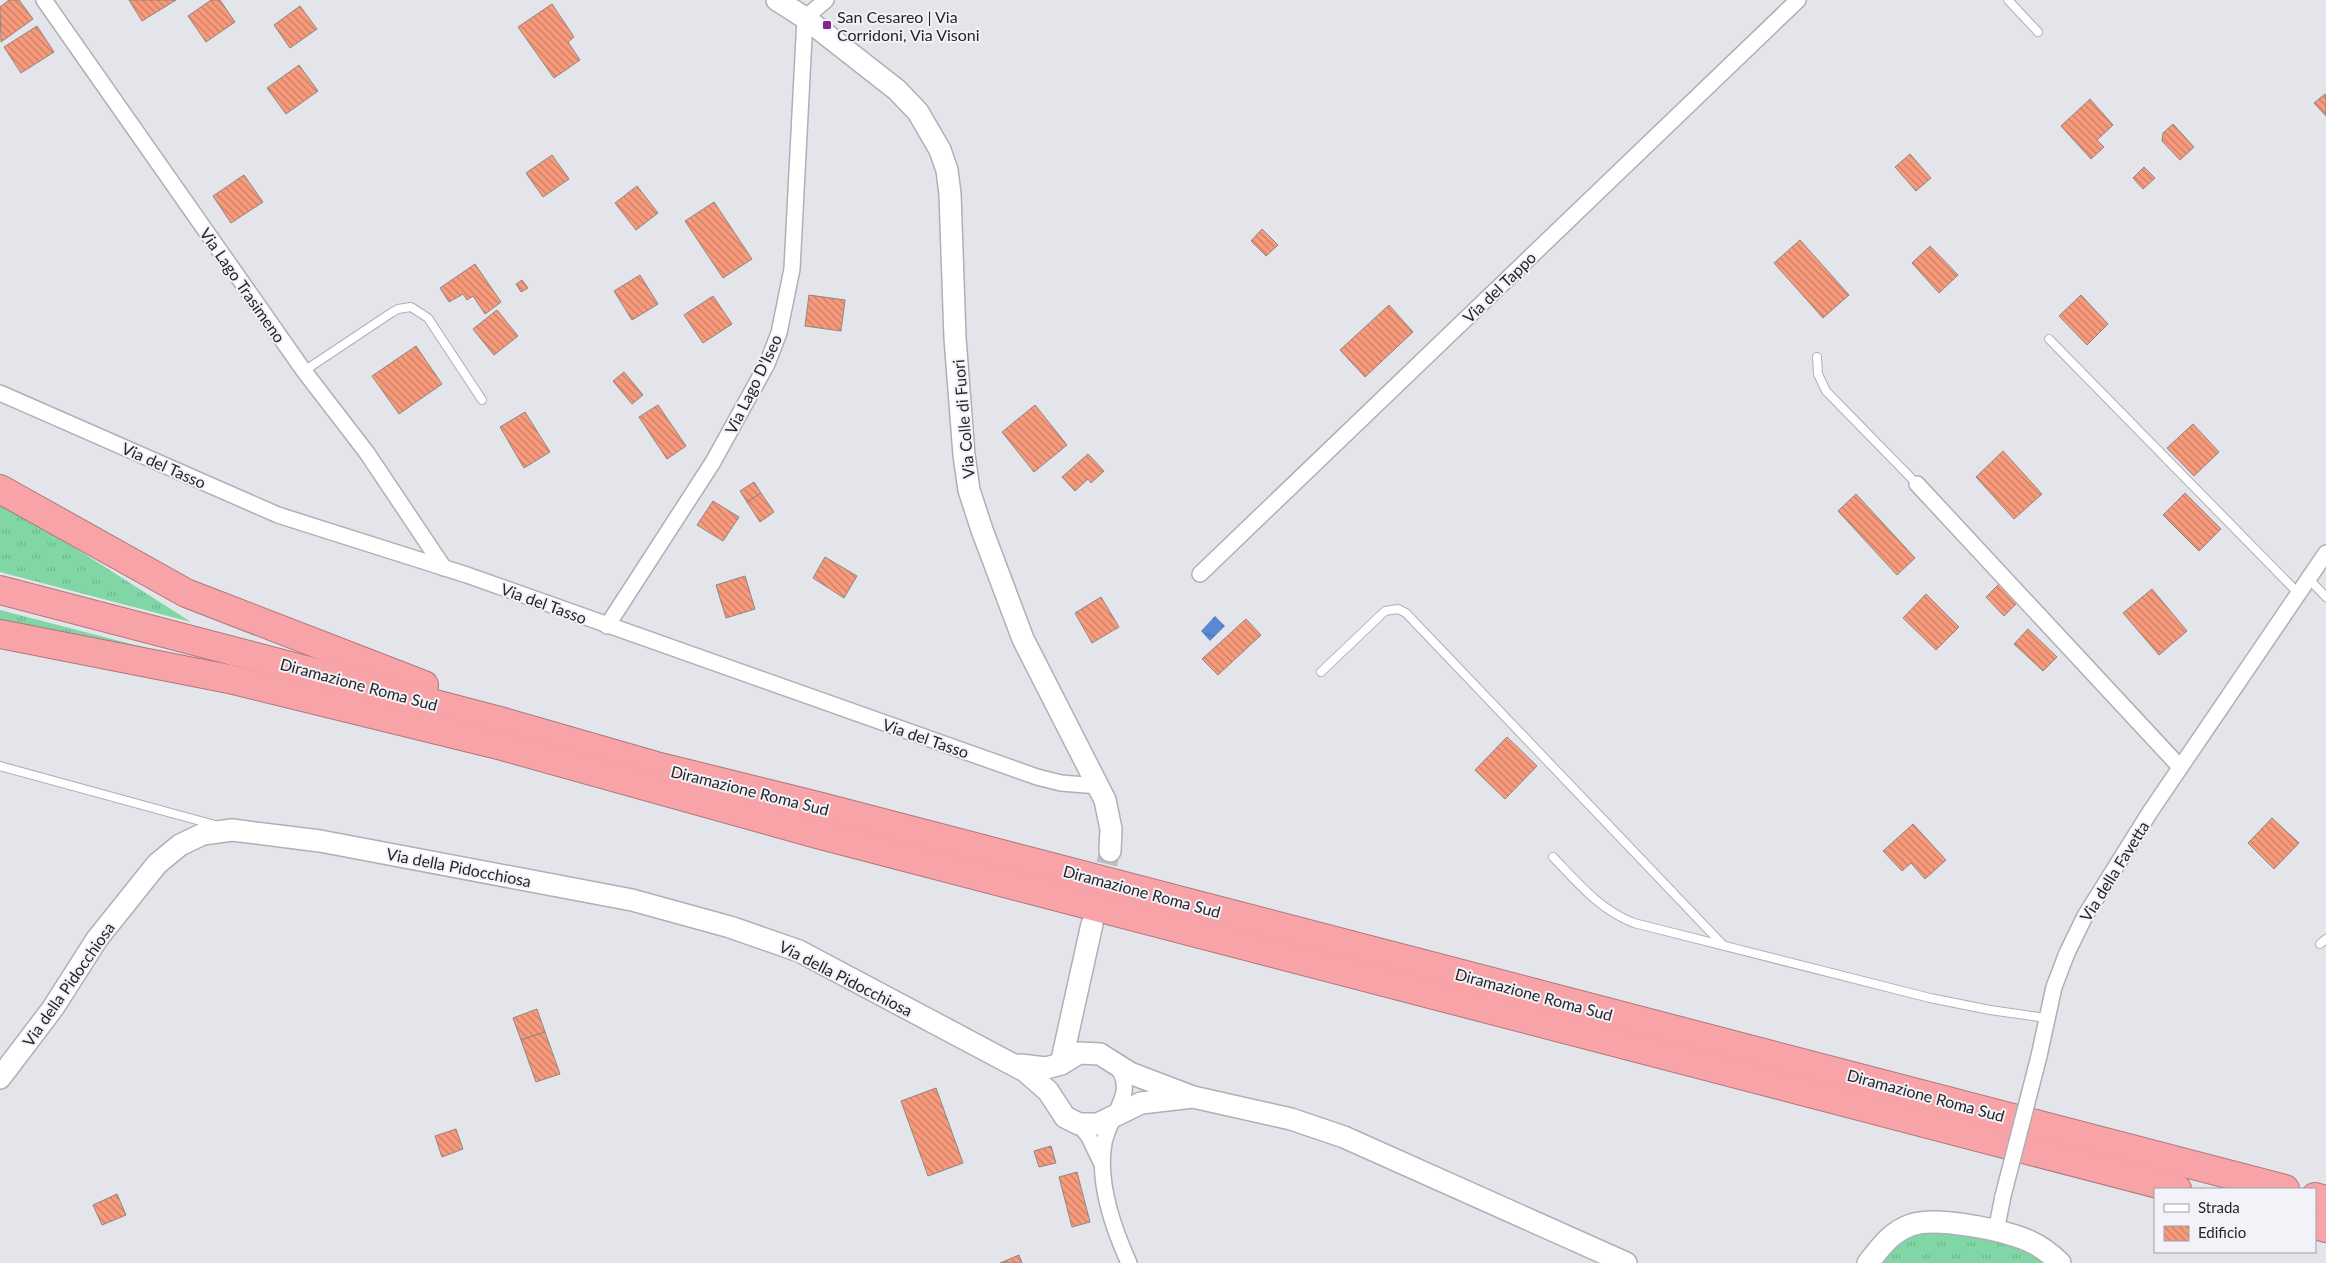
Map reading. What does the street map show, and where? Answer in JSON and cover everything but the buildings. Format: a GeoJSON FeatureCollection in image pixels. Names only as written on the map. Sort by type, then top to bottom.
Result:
{"type":"FeatureCollection","features":[{"type":"Feature","properties":{"kind":"highway"},"geometry":{"type":"LineString","coordinates":[[0,489],[186,593],[424,685],[500,721]]}},
{"type":"Feature","properties":{"kind":"highway","name":"Diramazione Roma Sud"},"geometry":{"type":"LineString","coordinates":[[0,590],[500,721],[656,766],[828,809],[2281,1188]]}},
{"type":"Feature","properties":{"kind":"highway"},"geometry":{"type":"LineString","coordinates":[[0,634],[106,655]]}},
{"type":"Feature","properties":{"kind":"highway"},"geometry":{"type":"LineString","coordinates":[[0,646],[106,655]]}},
{"type":"Feature","properties":{"kind":"highway","name":"Diramazione Roma Sud"},"geometry":{"type":"LineString","coordinates":[[106,655],[229,679],[492,744],[837,839],[2173,1188]]}},
{"type":"Feature","properties":{"kind":"street","name":"Via Lago Trasimeno"},"geometry":{"type":"LineString","coordinates":[[44,0],[304,371],[367,453],[444,568]]}},
{"type":"Feature","properties":{"kind":"street","name":"Via Colle di Fuori"},"geometry":{"type":"LineString","coordinates":[[777,0],[805,18],[900,94],[918,112],[940,150],[947,170],[950,194],[955,338],[964,455],[970,490],[982,530],[1023,639],[1098,786],[1110,819],[1110,851]]}},
{"type":"Feature","properties":{"kind":"street"},"geometry":{"type":"LineString","coordinates":[[805,18],[826,0]]}},
{"type":"Feature","properties":{"kind":"street","name":"Via del Tappo"},"geometry":{"type":"LineString","coordinates":[[1200,574],[1798,0]]}},
{"type":"Feature","properties":{"kind":"street","name":"Via Lago D'Iseo"},"geometry":{"type":"LineString","coordinates":[[606,626],[713,462],[767,364],[779,333],[792,270],[805,18]]}},
{"type":"Feature","properties":{"kind":"street","name":"Via del Tasso"},"geometry":{"type":"LineString","coordinates":[[0,393],[261,508],[323,531],[444,568],[1037,777],[1061,783],[1098,786]]}},
{"type":"Feature","properties":{"kind":"street"},"geometry":{"type":"LineString","coordinates":[[1917,484],[2180,767]]}},
{"type":"Feature","properties":{"kind":"street","name":"Via della Favetta"},"geometry":{"type":"LineString","coordinates":[[1996,1231],[2039,1056],[2046,1018],[2058,975],[2085,916],[2180,767],[2326,553]]}},
{"type":"Feature","properties":{"kind":"street","name":"Via della Pidocchiosa"},"geometry":{"type":"LineString","coordinates":[[0,1078],[53,1008],[98,939],[157,864],[172,850],[195,836],[232,830],[320,841],[632,900],[722,925],[798,951],[1035,1077],[1052,1096]]}},
{"type":"Feature","properties":{"kind":"street"},"geometry":{"type":"LineString","coordinates":[[1092,924],[1061,1064],[1052,1081],[1052,1096],[1055,1104],[1065,1117],[1079,1124],[1089,1137],[1102,1164],[1112,1213],[1126,1262]]}},
{"type":"Feature","properties":{"kind":"street"},"geometry":{"type":"LineString","coordinates":[[1074,1002],[1081,1031],[1124,1078],[1124,1098],[1114,1115],[1104,1140],[1102,1164]]}},
{"type":"Feature","properties":{"kind":"street"},"geometry":{"type":"LineString","coordinates":[[1061,1064],[1079,1053],[1107,1058],[1130,1073],[1193,1097],[1285,1117],[1344,1137],[1626,1263]]}},
{"type":"Feature","properties":{"kind":"street","name":"Via della Pidocchiosa"},"geometry":{"type":"LineString","coordinates":[[1003,1059],[1036,1069],[1054,1067],[1061,1064]]}},
{"type":"Feature","properties":{"kind":"street"},"geometry":{"type":"LineString","coordinates":[[1079,1124],[1098,1124],[1141,1103],[1193,1097]]}},
{"type":"Feature","properties":{"kind":"street"},"geometry":{"type":"LineString","coordinates":[[1868,1263],[1891,1236],[1916,1224],[1945,1222],[1996,1231],[2033,1243],[2060,1263]]}},
{"type":"Feature","properties":{"kind":"lane"},"geometry":{"type":"LineString","coordinates":[[2008,0],[2038,32]]}},
{"type":"Feature","properties":{"kind":"lane"},"geometry":{"type":"LineString","coordinates":[[304,371],[391,313],[398,309],[411,308],[428,318],[482,400]]}},
{"type":"Feature","properties":{"kind":"lane"},"geometry":{"type":"LineString","coordinates":[[2049,339],[2298,593]]}},
{"type":"Feature","properties":{"kind":"lane"},"geometry":{"type":"LineString","coordinates":[[1817,357],[1818,374],[1826,391],[1917,484]]}},
{"type":"Feature","properties":{"kind":"lane"},"geometry":{"type":"LineString","coordinates":[[2308,578],[2326,597]]}},
{"type":"Feature","properties":{"kind":"lane"},"geometry":{"type":"LineString","coordinates":[[1321,672],[1384,611],[1398,609],[1406,613],[1723,945]]}},
{"type":"Feature","properties":{"kind":"lane"},"geometry":{"type":"LineString","coordinates":[[0,766],[232,830]]}},
{"type":"Feature","properties":{"kind":"lane"},"geometry":{"type":"LineString","coordinates":[[1553,857],[1591,896],[1615,915],[1634,923],[1930,998],[1981,1009],[2046,1018]]}},
{"type":"Feature","properties":{"kind":"green space"},"geometry":{"type":"Polygon","coordinates":[[[0,500],[191,622],[0,572],[0,500]]]}},
{"type":"Feature","properties":{"kind":"green space"},"geometry":{"type":"Polygon","coordinates":[[[0,610],[216,666],[0,624],[0,610]]]}},
{"type":"Feature","properties":{"kind":"green space"},"geometry":{"type":"Polygon","coordinates":[[[1933,1231],[2002,1241],[2027,1251],[2048,1263],[1876,1263],[1903,1237],[1933,1231]]]}},
{"type":"Feature","properties":{"kind":"water"},"geometry":{"type":"Polygon","coordinates":[[[1215,616],[1225,626],[1210,641],[1201,631],[1215,616]]]}},
{"type":"Feature","properties":{"kind":"tunnel"},"geometry":{"type":"LineString","coordinates":[[1099,895],[1110,851]]}},
{"type":"Feature","properties":{"kind":"place","name":"San Cesareo | Via Corridoni, Via Visoni"},"geometry":{"type":"Point","coordinates":[827,25]}}]}
